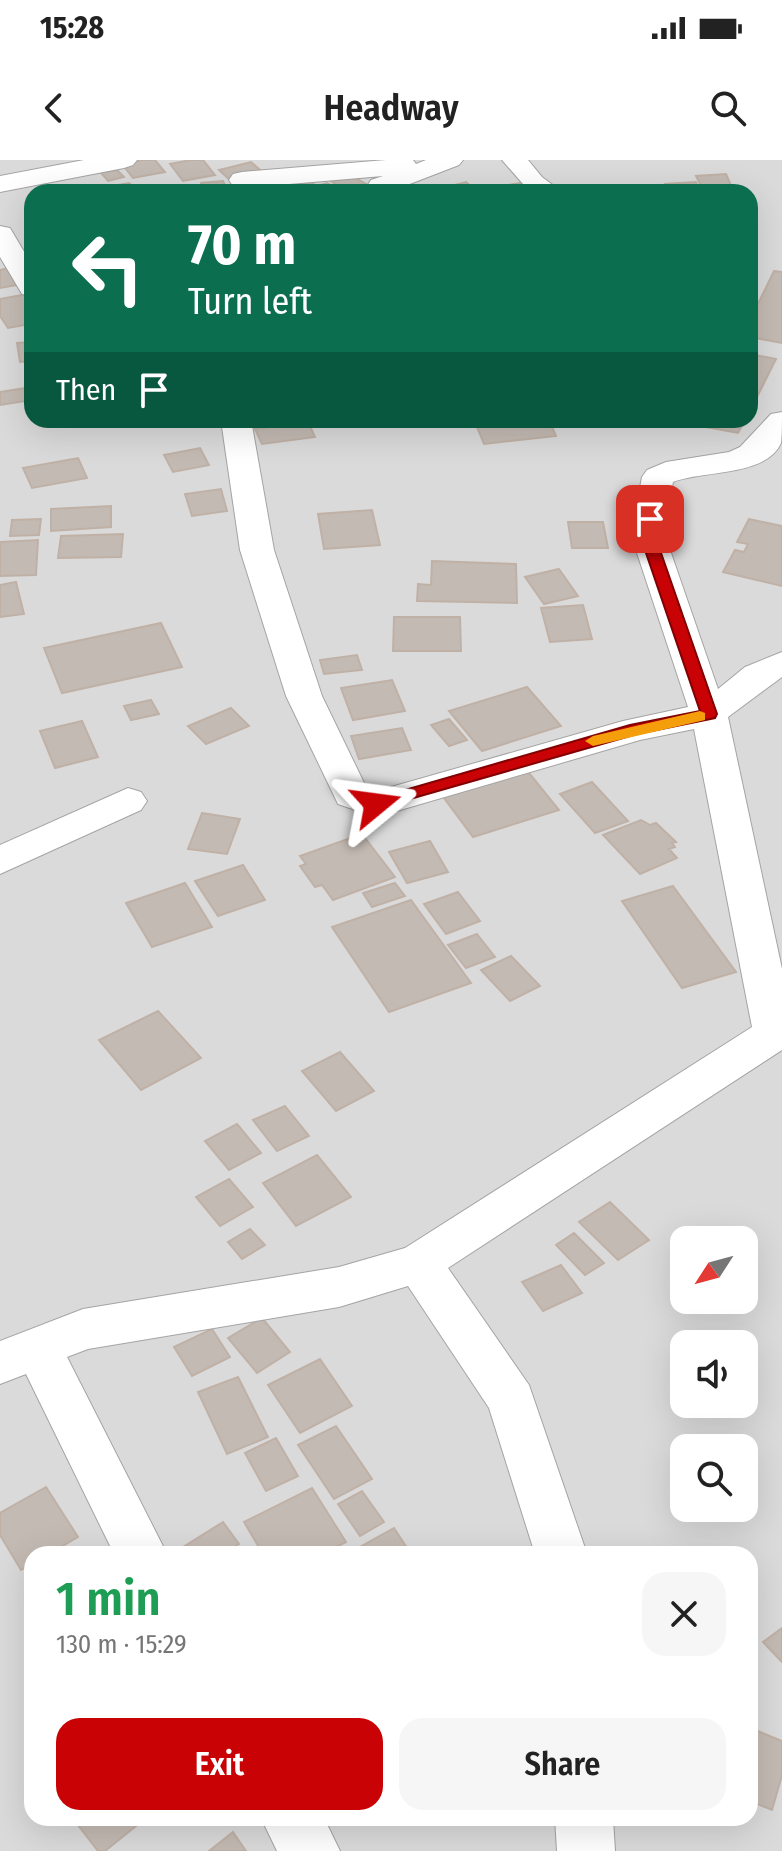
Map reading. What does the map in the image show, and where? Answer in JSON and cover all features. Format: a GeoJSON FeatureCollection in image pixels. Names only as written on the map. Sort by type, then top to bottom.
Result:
{"type":"FeatureCollection","features":[{"type":"Feature","properties":{"kind":"street"},"geometry":{"type":"LineString","coordinates":[[0,184],[124,160]]}},
{"type":"Feature","properties":{"kind":"street"},"geometry":{"type":"LineString","coordinates":[[366,160],[404,165]]}},
{"type":"Feature","properties":{"kind":"street"},"geometry":{"type":"LineString","coordinates":[[515,160],[535,184]]}},
{"type":"Feature","properties":{"kind":"street"},"geometry":{"type":"LineString","coordinates":[[242,180],[441,163]]}},
{"type":"Feature","properties":{"kind":"street"},"geometry":{"type":"LineString","coordinates":[[385,184],[441,163]]}},
{"type":"Feature","properties":{"kind":"street"},"geometry":{"type":"LineString","coordinates":[[0,234],[24,274]]}},
{"type":"Feature","properties":{"kind":"street"},"geometry":{"type":"LineString","coordinates":[[136,1546],[19,1355],[83,1329],[339,1287],[419,1263],[525,1197],[587,1152],[778,1032],[709,714],[653,550],[650,519],[658,477],[680,467],[731,464],[752,456],[782,421]]}},
{"type":"Feature","properties":{"kind":"street"},"geometry":{"type":"LineString","coordinates":[[237,428],[257,550],[304,696],[351,795],[376,804],[636,729],[709,714],[758,675],[782,663]]}},
{"type":"Feature","properties":{"kind":"street"},"geometry":{"type":"LineString","coordinates":[[0,861],[128,801]]}},
{"type":"Feature","properties":{"kind":"street"},"geometry":{"type":"LineString","coordinates":[[419,1263],[511,1400],[558,1546]]}},
{"type":"Feature","properties":{"kind":"street"},"geometry":{"type":"LineString","coordinates":[[295,1826],[311,1851]]}},
{"type":"Feature","properties":{"kind":"street"},"geometry":{"type":"LineString","coordinates":[[584,1826],[586,1851]]}},
{"type":"Feature","properties":{"kind":"shaded area"},"geometry":{"type":"Polygon","coordinates":[[[0,160],[782,160],[782,1851],[0,1851],[0,160]]]}},
{"type":"Feature","properties":{"kind":"building"},"geometry":{"type":"Polygon","coordinates":[[[155,160],[165,172],[133,178],[122,164],[155,160]]]}},
{"type":"Feature","properties":{"kind":"building"},"geometry":{"type":"Polygon","coordinates":[[[203,160],[215,175],[183,181],[170,164],[203,160]]]}},
{"type":"Feature","properties":{"kind":"building"},"geometry":{"type":"Polygon","coordinates":[[[251,162],[275,183],[234,184],[219,170],[251,162]]]}},
{"type":"Feature","properties":{"kind":"building"},"geometry":{"type":"Polygon","coordinates":[[[117,170],[124,177],[108,181],[101,173],[117,170]]]}},
{"type":"Feature","properties":{"kind":"building"},"geometry":{"type":"Polygon","coordinates":[[[347,173],[366,184],[336,184],[328,179],[347,173]]]}},
{"type":"Feature","properties":{"kind":"building"},"geometry":{"type":"Polygon","coordinates":[[[726,174],[730,184],[700,184],[696,176],[726,174]]]}},
{"type":"Feature","properties":{"kind":"building"},"geometry":{"type":"Polygon","coordinates":[[[223,181],[224,184],[201,184],[223,181]]]}},
{"type":"Feature","properties":{"kind":"building"},"geometry":{"type":"Polygon","coordinates":[[[9,268],[17,285],[0,288],[0,270],[9,268]]]}},
{"type":"Feature","properties":{"kind":"building"},"geometry":{"type":"Polygon","coordinates":[[[774,271],[782,272],[782,343],[758,338],[758,304],[774,271]]]}},
{"type":"Feature","properties":{"kind":"building"},"geometry":{"type":"Polygon","coordinates":[[[24,295],[24,325],[8,328],[0,316],[0,299],[24,295]]]}},
{"type":"Feature","properties":{"kind":"building"},"geometry":{"type":"Polygon","coordinates":[[[17,343],[24,343],[24,362],[20,362],[17,343]]]}},
{"type":"Feature","properties":{"kind":"building"},"geometry":{"type":"Polygon","coordinates":[[[758,356],[776,359],[758,395],[758,356]]]}},
{"type":"Feature","properties":{"kind":"building"},"geometry":{"type":"Polygon","coordinates":[[[24,388],[24,401],[0,405],[0,392],[24,388]]]}},
{"type":"Feature","properties":{"kind":"building"},"geometry":{"type":"Polygon","coordinates":[[[311,428],[315,437],[262,444],[255,429],[311,428]]]}},
{"type":"Feature","properties":{"kind":"building"},"geometry":{"type":"Polygon","coordinates":[[[477,428],[552,428],[556,436],[484,444],[477,428]]]}},
{"type":"Feature","properties":{"kind":"building"},"geometry":{"type":"Polygon","coordinates":[[[711,428],[741,428],[738,433],[711,428]]]}},
{"type":"Feature","properties":{"kind":"building"},"geometry":{"type":"Polygon","coordinates":[[[200,448],[209,465],[173,472],[164,455],[200,448]]]}},
{"type":"Feature","properties":{"kind":"building"},"geometry":{"type":"Polygon","coordinates":[[[78,458],[87,478],[32,488],[23,468],[78,458]]]}},
{"type":"Feature","properties":{"kind":"building"},"geometry":{"type":"Polygon","coordinates":[[[221,489],[227,511],[192,516],[185,494],[221,489]]]}},
{"type":"Feature","properties":{"kind":"building"},"geometry":{"type":"Polygon","coordinates":[[[111,506],[111,527],[51,531],[51,509],[111,506]]]}},
{"type":"Feature","properties":{"kind":"building"},"geometry":{"type":"Polygon","coordinates":[[[372,510],[380,545],[324,549],[318,514],[372,510]]]}},
{"type":"Feature","properties":{"kind":"building"},"geometry":{"type":"Polygon","coordinates":[[[41,519],[39,535],[10,536],[12,520],[41,519]]]}},
{"type":"Feature","properties":{"kind":"building"},"geometry":{"type":"Polygon","coordinates":[[[749,519],[782,526],[782,586],[723,572],[735,550],[744,552],[748,544],[737,542],[749,519]]]}},
{"type":"Feature","properties":{"kind":"building"},"geometry":{"type":"Polygon","coordinates":[[[568,522],[603,522],[608,548],[572,548],[568,522]]]}},
{"type":"Feature","properties":{"kind":"building"},"geometry":{"type":"Polygon","coordinates":[[[123,534],[121,557],[58,558],[61,536],[123,534]]]}},
{"type":"Feature","properties":{"kind":"building"},"geometry":{"type":"Polygon","coordinates":[[[38,540],[36,575],[0,576],[0,542],[38,540]]]}},
{"type":"Feature","properties":{"kind":"building"},"geometry":{"type":"Polygon","coordinates":[[[432,561],[516,564],[517,603],[417,601],[418,584],[431,585],[432,561]]]}},
{"type":"Feature","properties":{"kind":"building"},"geometry":{"type":"Polygon","coordinates":[[[559,569],[578,596],[544,604],[525,577],[559,569]]]}},
{"type":"Feature","properties":{"kind":"building"},"geometry":{"type":"Polygon","coordinates":[[[16,582],[24,614],[0,617],[0,585],[16,582]]]}},
{"type":"Feature","properties":{"kind":"building"},"geometry":{"type":"Polygon","coordinates":[[[583,605],[592,639],[550,642],[541,608],[583,605]]]}},
{"type":"Feature","properties":{"kind":"building"},"geometry":{"type":"Polygon","coordinates":[[[394,617],[460,617],[461,651],[393,651],[394,617]]]}},
{"type":"Feature","properties":{"kind":"building"},"geometry":{"type":"Polygon","coordinates":[[[161,623],[182,667],[62,693],[44,648],[161,623]]]}},
{"type":"Feature","properties":{"kind":"building"},"geometry":{"type":"Polygon","coordinates":[[[357,655],[362,670],[324,674],[320,660],[357,655]]]}},
{"type":"Feature","properties":{"kind":"building"},"geometry":{"type":"Polygon","coordinates":[[[392,680],[405,711],[353,720],[341,688],[392,680]]]}},
{"type":"Feature","properties":{"kind":"building"},"geometry":{"type":"Polygon","coordinates":[[[527,687],[561,726],[482,751],[449,711],[527,687]]]}},
{"type":"Feature","properties":{"kind":"building"},"geometry":{"type":"Polygon","coordinates":[[[151,700],[159,714],[131,720],[124,706],[151,700]]]}},
{"type":"Feature","properties":{"kind":"building"},"geometry":{"type":"Polygon","coordinates":[[[231,708],[249,726],[206,744],[188,726],[231,708]]]}},
{"type":"Feature","properties":{"kind":"building"},"geometry":{"type":"Polygon","coordinates":[[[449,719],[467,740],[449,746],[431,725],[449,719]]]}},
{"type":"Feature","properties":{"kind":"building"},"geometry":{"type":"Polygon","coordinates":[[[82,721],[98,757],[55,768],[40,731],[82,721]]]}},
{"type":"Feature","properties":{"kind":"building"},"geometry":{"type":"Polygon","coordinates":[[[402,728],[411,750],[359,759],[351,736],[402,728]]]}},
{"type":"Feature","properties":{"kind":"building"},"geometry":{"type":"Polygon","coordinates":[[[525,768],[559,810],[473,837],[441,794],[525,768]]]}},
{"type":"Feature","properties":{"kind":"building"},"geometry":{"type":"Polygon","coordinates":[[[592,782],[628,821],[595,833],[560,794],[592,782]]]}},
{"type":"Feature","properties":{"kind":"building"},"geometry":{"type":"Polygon","coordinates":[[[202,813],[240,819],[227,854],[188,849],[202,813]]]}},
{"type":"Feature","properties":{"kind":"building"},"geometry":{"type":"Polygon","coordinates":[[[641,820],[650,825],[656,823],[676,842],[672,843],[675,847],[669,849],[677,858],[640,874],[603,835],[641,820]]]}},
{"type":"Feature","properties":{"kind":"building"},"geometry":{"type":"Polygon","coordinates":[[[362,834],[395,877],[333,900],[322,885],[315,887],[300,866],[306,864],[300,856],[362,834]]]}},
{"type":"Feature","properties":{"kind":"building"},"geometry":{"type":"Polygon","coordinates":[[[430,841],[448,872],[407,883],[389,852],[430,841]]]}},
{"type":"Feature","properties":{"kind":"building"},"geometry":{"type":"Polygon","coordinates":[[[243,865],[265,900],[218,916],[195,881],[243,865]]]}},
{"type":"Feature","properties":{"kind":"building"},"geometry":{"type":"Polygon","coordinates":[[[185,883],[212,927],[152,947],[126,903],[185,883]]]}},
{"type":"Feature","properties":{"kind":"building"},"geometry":{"type":"Polygon","coordinates":[[[395,883],[405,896],[372,907],[363,893],[395,883]]]}},
{"type":"Feature","properties":{"kind":"building"},"geometry":{"type":"Polygon","coordinates":[[[673,886],[736,972],[682,988],[622,901],[673,886]]]}},
{"type":"Feature","properties":{"kind":"building"},"geometry":{"type":"Polygon","coordinates":[[[458,892],[480,921],[446,934],[424,904],[458,892]]]}},
{"type":"Feature","properties":{"kind":"building"},"geometry":{"type":"Polygon","coordinates":[[[411,900],[471,983],[389,1012],[332,927],[411,900]]]}},
{"type":"Feature","properties":{"kind":"building"},"geometry":{"type":"Polygon","coordinates":[[[477,934],[495,957],[466,968],[448,945],[477,934]]]}},
{"type":"Feature","properties":{"kind":"building"},"geometry":{"type":"Polygon","coordinates":[[[511,956],[540,986],[510,1001],[481,970],[511,956]]]}},
{"type":"Feature","properties":{"kind":"building"},"geometry":{"type":"Polygon","coordinates":[[[158,1011],[201,1058],[141,1090],[99,1040],[158,1011]]]}},
{"type":"Feature","properties":{"kind":"building"},"geometry":{"type":"Polygon","coordinates":[[[340,1052],[374,1091],[336,1111],[302,1071],[340,1052]]]}},
{"type":"Feature","properties":{"kind":"building"},"geometry":{"type":"Polygon","coordinates":[[[285,1106],[309,1136],[277,1151],[253,1120],[285,1106]]]}},
{"type":"Feature","properties":{"kind":"building"},"geometry":{"type":"Polygon","coordinates":[[[237,1124],[261,1153],[229,1170],[205,1141],[237,1124]]]}},
{"type":"Feature","properties":{"kind":"building"},"geometry":{"type":"Polygon","coordinates":[[[317,1155],[351,1197],[296,1226],[263,1183],[317,1155]]]}},
{"type":"Feature","properties":{"kind":"building"},"geometry":{"type":"Polygon","coordinates":[[[229,1179],[253,1207],[220,1226],[196,1197],[229,1179]]]}},
{"type":"Feature","properties":{"kind":"building"},"geometry":{"type":"Polygon","coordinates":[[[610,1202],[649,1240],[618,1260],[579,1222],[610,1202]]]}},
{"type":"Feature","properties":{"kind":"building"},"geometry":{"type":"Polygon","coordinates":[[[250,1229],[265,1245],[242,1259],[228,1242],[250,1229]]]}},
{"type":"Feature","properties":{"kind":"building"},"geometry":{"type":"Polygon","coordinates":[[[574,1233],[604,1263],[585,1275],[556,1245],[574,1233]]]}},
{"type":"Feature","properties":{"kind":"building"},"geometry":{"type":"Polygon","coordinates":[[[561,1265],[582,1293],[543,1311],[522,1282],[561,1265]]]}},
{"type":"Feature","properties":{"kind":"building"},"geometry":{"type":"Polygon","coordinates":[[[262,1318],[290,1352],[257,1373],[228,1338],[262,1318]]]}},
{"type":"Feature","properties":{"kind":"building"},"geometry":{"type":"Polygon","coordinates":[[[212,1329],[230,1357],[192,1376],[174,1347],[212,1329]]]}},
{"type":"Feature","properties":{"kind":"building"},"geometry":{"type":"Polygon","coordinates":[[[320,1359],[352,1406],[300,1433],[268,1385],[320,1359]]]}},
{"type":"Feature","properties":{"kind":"building"},"geometry":{"type":"Polygon","coordinates":[[[238,1377],[268,1437],[227,1454],[198,1392],[238,1377]]]}},
{"type":"Feature","properties":{"kind":"building"},"geometry":{"type":"Polygon","coordinates":[[[336,1426],[372,1479],[334,1499],[298,1445],[336,1426]]]}},
{"type":"Feature","properties":{"kind":"building"},"geometry":{"type":"Polygon","coordinates":[[[276,1438],[298,1476],[266,1491],[245,1453],[276,1438]]]}},
{"type":"Feature","properties":{"kind":"building"},"geometry":{"type":"Polygon","coordinates":[[[46,1487],[78,1537],[63,1546],[24,1546],[24,1568],[21,1570],[0,1535],[0,1513],[46,1487]]]}},
{"type":"Feature","properties":{"kind":"building"},"geometry":{"type":"Polygon","coordinates":[[[312,1488],[346,1542],[338,1546],[258,1546],[244,1522],[312,1488]]]}},
{"type":"Feature","properties":{"kind":"building"},"geometry":{"type":"Polygon","coordinates":[[[362,1491],[384,1522],[360,1536],[338,1504],[362,1491]]]}},
{"type":"Feature","properties":{"kind":"building"},"geometry":{"type":"Polygon","coordinates":[[[223,1522],[239,1544],[236,1546],[185,1546],[223,1522]]]}},
{"type":"Feature","properties":{"kind":"building"},"geometry":{"type":"Polygon","coordinates":[[[394,1528],[406,1546],[362,1546],[394,1528]]]}},
{"type":"Feature","properties":{"kind":"building"},"geometry":{"type":"Polygon","coordinates":[[[782,1628],[782,1662],[763,1642],[782,1628]]]}},
{"type":"Feature","properties":{"kind":"building"},"geometry":{"type":"Polygon","coordinates":[[[758,1731],[782,1741],[782,1775],[772,1810],[758,1804],[758,1731]]]}},
{"type":"Feature","properties":{"kind":"building"},"geometry":{"type":"Polygon","coordinates":[[[79,1826],[136,1826],[105,1851],[98,1851],[79,1826]]]}},
{"type":"Feature","properties":{"kind":"building"},"geometry":{"type":"Polygon","coordinates":[[[233,1832],[246,1851],[209,1851],[233,1832]]]}},
{"type":"Feature","properties":{"kind":"slow traffic"},"geometry":{"type":"LineString","coordinates":[[593,741],[700,716]]}},
{"type":"Feature","properties":{"kind":"route"},"geometry":{"type":"LineString","coordinates":[[376,804],[636,729],[709,714],[653,550],[650,519]]}}]}
